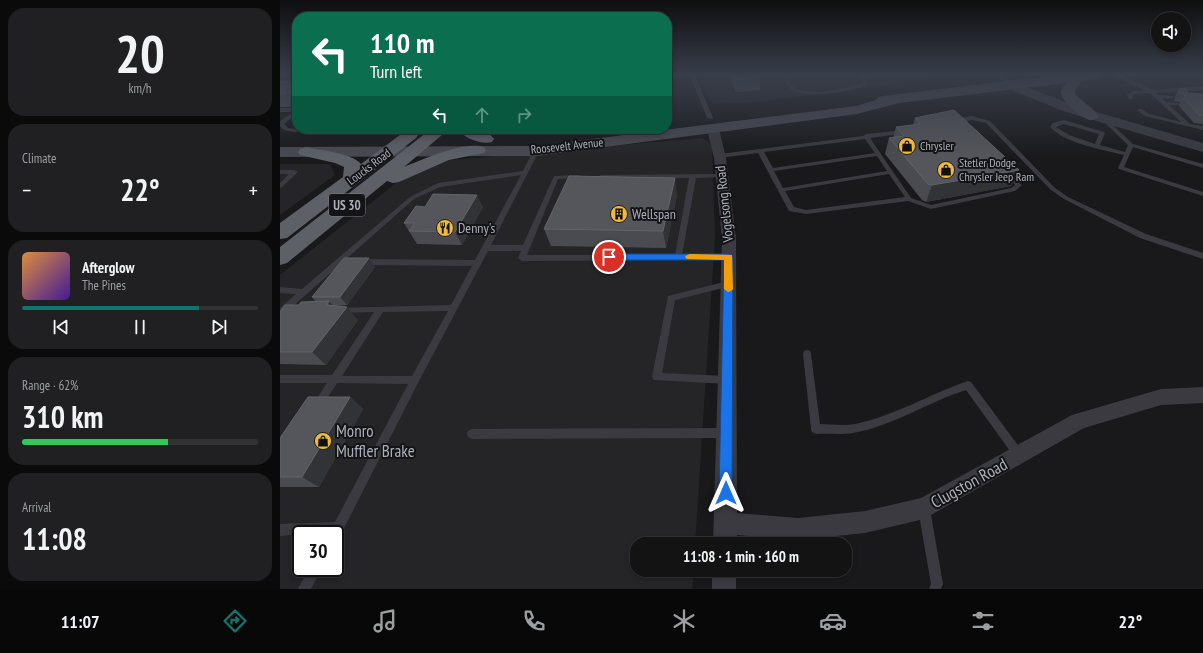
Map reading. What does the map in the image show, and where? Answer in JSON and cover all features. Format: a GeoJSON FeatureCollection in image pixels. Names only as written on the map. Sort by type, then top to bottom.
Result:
{"type":"FeatureCollection","features":[{"type":"Feature","properties":{"kind":"highway","name":"Loucks Road"},"geometry":{"type":"LineString","coordinates":[[280,233],[357,186],[423,134]]}},
{"type":"Feature","properties":{"kind":"highway"},"geometry":{"type":"LineString","coordinates":[[306,152],[340,159],[353,165],[357,186],[409,170],[482,144],[473,134]]}},
{"type":"Feature","properties":{"kind":"highway","name":"Loucks Road"},"geometry":{"type":"LineString","coordinates":[[280,258],[357,186],[389,152]]}},
{"type":"Feature","properties":{"kind":"main road","name":"Roosevelt Avenue"},"geometry":{"type":"LineString","coordinates":[[672,123],[712,123],[714,125],[726,121],[811,109],[833,102]]}},
{"type":"Feature","properties":{"kind":"main road","name":"Roosevelt Avenue"},"geometry":{"type":"LineString","coordinates":[[672,129],[712,123],[857,110],[885,102]]}},
{"type":"Feature","properties":{"kind":"main road"},"geometry":{"type":"LineString","coordinates":[[1075,102],[1098,118]]}},
{"type":"Feature","properties":{"kind":"main road","name":"Roosevelt Avenue"},"geometry":{"type":"LineString","coordinates":[[280,129],[292,131]]}},
{"type":"Feature","properties":{"kind":"main road","name":"Roosevelt Avenue"},"geometry":{"type":"LineString","coordinates":[[318,134],[409,146],[482,144],[574,134]]}},
{"type":"Feature","properties":{"kind":"main road","name":"Roosevelt Avenue"},"geometry":{"type":"LineString","coordinates":[[423,134],[536,151],[643,134]]}},
{"type":"Feature","properties":{"kind":"main road","name":"Roosevelt Avenue"},"geometry":{"type":"LineString","coordinates":[[280,152],[389,152],[409,146]]}},
{"type":"Feature","properties":{"kind":"street"},"geometry":{"type":"LineString","coordinates":[[1051,102],[1098,118],[1203,148]]}},
{"type":"Feature","properties":{"kind":"street","name":"Vogelsong Road"},"geometry":{"type":"LineString","coordinates":[[712,123],[720,156],[729,239],[725,537]]}},
{"type":"Feature","properties":{"kind":"street","name":"Clugston Road"},"geometry":{"type":"LineString","coordinates":[[725,523],[798,528],[865,522],[924,508],[1079,421],[1161,398],[1203,395]]}},
{"type":"Feature","properties":{"kind":"street"},"geometry":{"type":"LineString","coordinates":[[724,577],[724,589]]}},
{"type":"Feature","properties":{"kind":"lane"},"geometry":{"type":"LineString","coordinates":[[703,102],[712,123]]}},
{"type":"Feature","properties":{"kind":"lane"},"geometry":{"type":"LineString","coordinates":[[1164,103],[1177,104]]}},
{"type":"Feature","properties":{"kind":"lane"},"geometry":{"type":"LineString","coordinates":[[1164,103],[1188,125]]}},
{"type":"Feature","properties":{"kind":"lane"},"geometry":{"type":"LineString","coordinates":[[280,110],[292,110]]}},
{"type":"Feature","properties":{"kind":"lane"},"geometry":{"type":"LineString","coordinates":[[1140,110],[1147,115],[1203,128]]}},
{"type":"Feature","properties":{"kind":"lane"},"geometry":{"type":"LineString","coordinates":[[1153,110],[1159,118]]}},
{"type":"Feature","properties":{"kind":"lane"},"geometry":{"type":"LineString","coordinates":[[1171,110],[1183,111]]}},
{"type":"Feature","properties":{"kind":"lane"},"geometry":{"type":"LineString","coordinates":[[280,129],[292,116]]}},
{"type":"Feature","properties":{"kind":"lane"},"geometry":{"type":"LineString","coordinates":[[1178,116],[1188,116]]}},
{"type":"Feature","properties":{"kind":"lane"},"geometry":{"type":"LineString","coordinates":[[945,123],[972,118],[988,122],[1053,188],[1066,198],[1143,236],[1203,256]]}},
{"type":"Feature","properties":{"kind":"lane"},"geometry":{"type":"LineString","coordinates":[[1098,118],[1131,145],[1203,166]]}},
{"type":"Feature","properties":{"kind":"lane"},"geometry":{"type":"LineString","coordinates":[[952,121],[958,127]]}},
{"type":"Feature","properties":{"kind":"lane"},"geometry":{"type":"LineString","coordinates":[[1097,146],[1102,133],[1064,122],[1055,124],[1053,128],[1062,135],[1097,146],[1127,154]]}},
{"type":"Feature","properties":{"kind":"lane"},"geometry":{"type":"LineString","coordinates":[[280,129],[292,130]]}},
{"type":"Feature","properties":{"kind":"lane"},"geometry":{"type":"LineString","coordinates":[[720,156],[915,130]]}},
{"type":"Feature","properties":{"kind":"lane"},"geometry":{"type":"LineString","coordinates":[[866,136],[909,199]]}},
{"type":"Feature","properties":{"kind":"lane"},"geometry":{"type":"LineString","coordinates":[[1131,145],[1121,168],[1203,194]]}},
{"type":"Feature","properties":{"kind":"lane"},"geometry":{"type":"LineString","coordinates":[[760,150],[791,209],[806,212],[909,199],[931,207],[1014,190],[1019,185],[1002,169]]}},
{"type":"Feature","properties":{"kind":"lane"},"geometry":{"type":"LineString","coordinates":[[340,525],[536,151]]}},
{"type":"Feature","properties":{"kind":"lane"},"geometry":{"type":"LineString","coordinates":[[771,170],[879,154]]}},
{"type":"Feature","properties":{"kind":"lane"},"geometry":{"type":"LineString","coordinates":[[280,172],[295,172],[280,186]]}},
{"type":"Feature","properties":{"kind":"lane"},"geometry":{"type":"LineString","coordinates":[[281,312],[412,198],[438,185],[526,172]]}},
{"type":"Feature","properties":{"kind":"lane"},"geometry":{"type":"LineString","coordinates":[[781,190],[890,172]]}},
{"type":"Feature","properties":{"kind":"lane"},"geometry":{"type":"LineString","coordinates":[[678,257],[693,176]]}},
{"type":"Feature","properties":{"kind":"lane"},"geometry":{"type":"LineString","coordinates":[[594,177],[722,176]]}},
{"type":"Feature","properties":{"kind":"lane"},"geometry":{"type":"LineString","coordinates":[[586,177],[556,177],[522,258],[729,257]]}},
{"type":"Feature","properties":{"kind":"lane"},"geometry":{"type":"LineString","coordinates":[[485,248],[526,248]]}},
{"type":"Feature","properties":{"kind":"lane"},"geometry":{"type":"LineString","coordinates":[[338,262],[477,264]]}},
{"type":"Feature","properties":{"kind":"lane"},"geometry":{"type":"LineString","coordinates":[[727,380],[657,377],[671,298],[728,284]]}},
{"type":"Feature","properties":{"kind":"lane"},"geometry":{"type":"LineString","coordinates":[[280,290],[303,292]]}},
{"type":"Feature","properties":{"kind":"lane"},"geometry":{"type":"LineString","coordinates":[[328,310],[453,308]]}},
{"type":"Feature","properties":{"kind":"lane"},"geometry":{"type":"LineString","coordinates":[[309,417],[381,309]]}},
{"type":"Feature","properties":{"kind":"lane"},"geometry":{"type":"LineString","coordinates":[[281,312],[297,311]]}},
{"type":"Feature","properties":{"kind":"lane"},"geometry":{"type":"LineString","coordinates":[[807,354],[816,429],[858,428],[898,414],[952,389],[968,384],[1019,455]]}},
{"type":"Feature","properties":{"kind":"lane"},"geometry":{"type":"LineString","coordinates":[[280,379],[415,380]]}},
{"type":"Feature","properties":{"kind":"lane"},"geometry":{"type":"LineString","coordinates":[[472,434],[726,433]]}},
{"type":"Feature","properties":{"kind":"lane"},"geometry":{"type":"LineString","coordinates":[[924,508],[937,584],[935,589]]}},
{"type":"Feature","properties":{"kind":"lane"},"geometry":{"type":"LineString","coordinates":[[280,530],[292,530]]}},
{"type":"Feature","properties":{"kind":"lane"},"geometry":{"type":"LineString","coordinates":[[304,589],[311,577]]}},
{"type":"Feature","properties":{"kind":"shaded area"},"geometry":{"type":"Polygon","coordinates":[[[712,102],[747,102],[713,104],[712,102]]]}},
{"type":"Feature","properties":{"kind":"shaded area"},"geometry":{"type":"Polygon","coordinates":[[[702,138],[712,144],[715,237],[695,537],[630,537],[630,577],[693,577],[692,589],[280,589],[280,275],[400,180],[450,160],[702,138]]]}},
{"type":"Feature","properties":{"kind":"shaded area"},"geometry":{"type":"Polygon","coordinates":[[[280,164],[330,164],[335,175],[280,215],[280,164]]]}},
{"type":"Feature","properties":{"kind":"building"},"geometry":{"type":"Polygon","coordinates":[[[1187,102],[1203,102],[1203,116],[1199,115],[1187,102]]]}},
{"type":"Feature","properties":{"kind":"building","name":"Stetler Dodge Chrysler Jeep Ram"},"geometry":{"type":"Polygon","coordinates":[[[954,110],[1019,170],[932,185],[928,184],[889,138],[904,136],[896,127],[920,124],[915,118],[954,110]]]}},
{"type":"Feature","properties":{"kind":"building","name":"Wellspan"},"geometry":{"type":"Polygon","coordinates":[[[569,176],[675,178],[663,231],[544,229],[569,176]]]}},
{"type":"Feature","properties":{"kind":"building"},"geometry":{"type":"Polygon","coordinates":[[[433,194],[477,195],[455,232],[409,231],[415,223],[404,223],[416,206],[425,207],[433,194]]]}},
{"type":"Feature","properties":{"kind":"building"},"geometry":{"type":"Polygon","coordinates":[[[344,258],[369,258],[340,297],[312,297],[344,258]]]}},
{"type":"Feature","properties":{"kind":"building"},"geometry":{"type":"Polygon","coordinates":[[[329,301],[327,305],[347,307],[312,352],[280,352],[280,312],[285,305],[299,305],[301,302],[329,301]]]}},
{"type":"Feature","properties":{"kind":"building"},"geometry":{"type":"Polygon","coordinates":[[[308,397],[350,397],[302,477],[280,477],[280,438],[308,397]]]}},
{"type":"Feature","properties":{"kind":"slow traffic"},"geometry":{"type":"LineString","coordinates":[[690,257],[729,257],[728,289]]}},
{"type":"Feature","properties":{"kind":"place","name":"Chrysler"},"geometry":{"type":"Point","coordinates":[907,146]}},
{"type":"Feature","properties":{"kind":"place","name":"Stetler Dodge Chrysler Jeep Ram"},"geometry":{"type":"Point","coordinates":[946,170]}},
{"type":"Feature","properties":{"kind":"place","name":"Wellspan"},"geometry":{"type":"Point","coordinates":[619,214]}},
{"type":"Feature","properties":{"kind":"place","name":"Denny's"},"geometry":{"type":"Point","coordinates":[445,228]}},
{"type":"Feature","properties":{"kind":"place","name":"Monro Muffler Brake"},"geometry":{"type":"Point","coordinates":[323,441]}},
{"type":"Feature","properties":{"kind":"route"},"geometry":{"type":"LineString","coordinates":[[609,257],[729,257],[726,493]]}}]}
